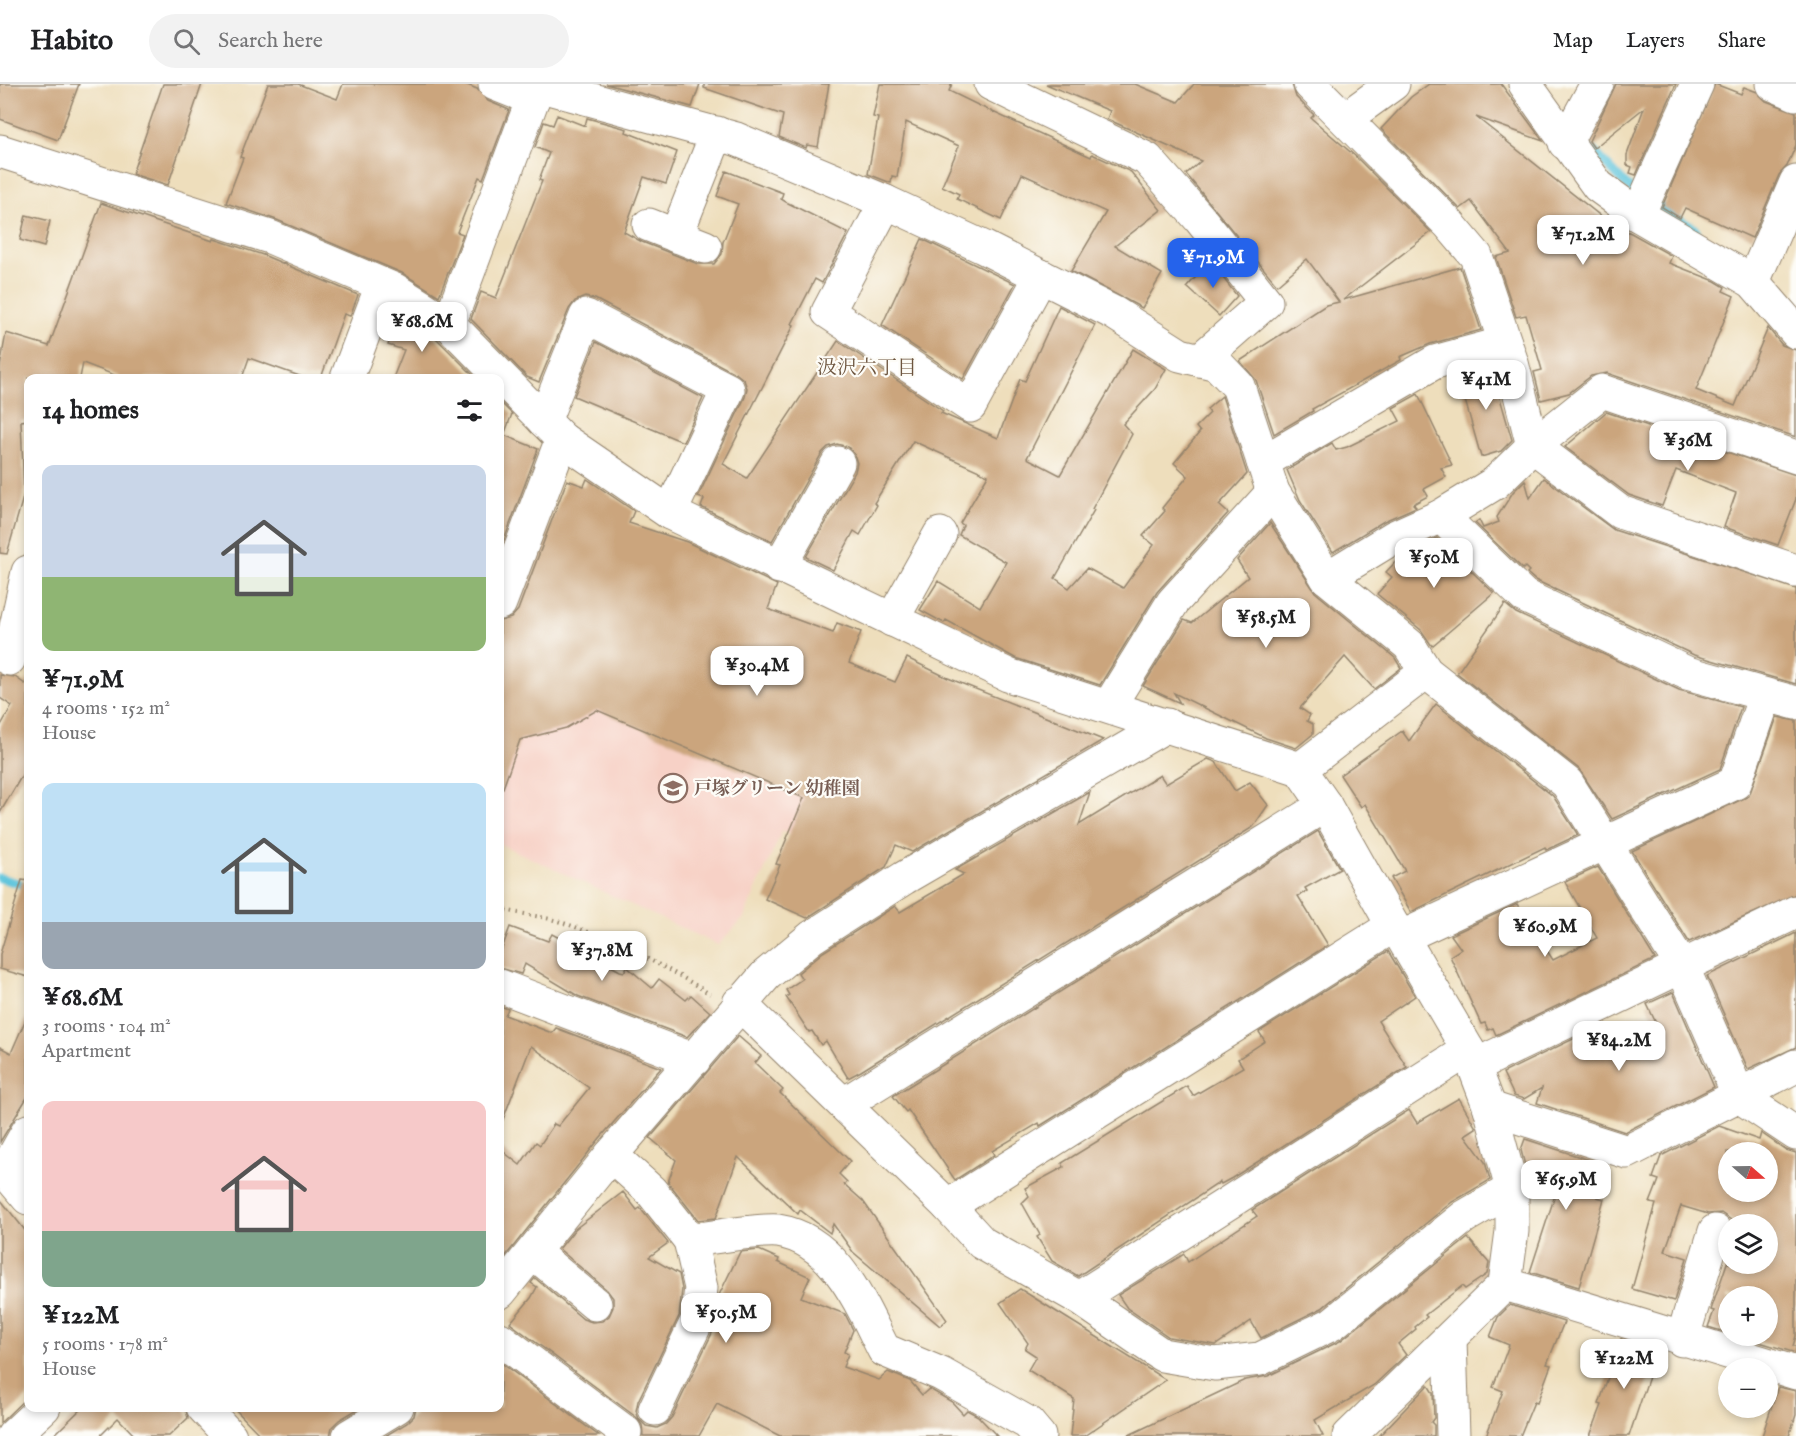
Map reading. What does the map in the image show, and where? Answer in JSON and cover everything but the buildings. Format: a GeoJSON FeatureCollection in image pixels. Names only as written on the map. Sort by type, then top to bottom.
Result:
{"type":"FeatureCollection","features":[{"type":"Feature","properties":{"kind":"street"},"geometry":{"type":"LineString","coordinates":[[495,84],[537,90],[717,133],[886,202],[1114,313],[1180,355],[1217,364],[1238,386],[1268,477],[1327,578],[1409,645],[1426,672],[1567,783],[1682,966],[1739,1096],[1796,1134]]}},
{"type":"Feature","properties":{"kind":"street"},"geometry":{"type":"LineString","coordinates":[[991,84],[1147,159],[1200,219],[1266,302],[1200,360]]}},
{"type":"Feature","properties":{"kind":"street"},"geometry":{"type":"LineString","coordinates":[[1310,84],[1449,224],[1476,256],[1505,343],[1533,446],[1620,512],[1796,571]]}},
{"type":"Feature","properties":{"kind":"street"},"geometry":{"type":"LineString","coordinates":[[1346,118],[1393,84]]}},
{"type":"Feature","properties":{"kind":"street"},"geometry":{"type":"LineString","coordinates":[[1525,84],[1572,132],[1598,186],[1644,203],[1753,282],[1796,332]]}},
{"type":"Feature","properties":{"kind":"street"},"geometry":{"type":"LineString","coordinates":[[1572,132],[1597,84]]}},
{"type":"Feature","properties":{"kind":"street"},"geometry":{"type":"LineString","coordinates":[[1644,203],[1697,84]]}},
{"type":"Feature","properties":{"kind":"street"},"geometry":{"type":"LineString","coordinates":[[1773,84],[1796,94]]}},
{"type":"Feature","properties":{"kind":"street"},"geometry":{"type":"LineString","coordinates":[[449,324],[537,90]]}},
{"type":"Feature","properties":{"kind":"street"},"geometry":{"type":"LineString","coordinates":[[677,236],[717,133]]}},
{"type":"Feature","properties":{"kind":"street"},"geometry":{"type":"LineString","coordinates":[[0,151],[270,237],[382,285],[449,324],[498,374]]}},
{"type":"Feature","properties":{"kind":"street"},"geometry":{"type":"LineString","coordinates":[[1753,282],[1796,182]]}},
{"type":"Feature","properties":{"kind":"street"},"geometry":{"type":"LineString","coordinates":[[886,202],[828,312],[970,406],[1041,276]]}},
{"type":"Feature","properties":{"kind":"street"},"geometry":{"type":"LineString","coordinates":[[349,374],[382,285]]}},
{"type":"Feature","properties":{"kind":"street"},"geometry":{"type":"LineString","coordinates":[[504,590],[586,316],[728,390],[670,513]]}},
{"type":"Feature","properties":{"kind":"street"},"geometry":{"type":"LineString","coordinates":[[1109,706],[1173,602],[1268,477],[1435,362],[1505,343]]}},
{"type":"Feature","properties":{"kind":"street"},"geometry":{"type":"LineString","coordinates":[[504,380],[553,430],[670,513],[779,567],[1008,675],[1300,769],[1325,805],[1471,1058],[1490,1108],[1512,1189],[1512,1231],[1505,1284],[1349,1436]]}},
{"type":"Feature","properties":{"kind":"street"},"geometry":{"type":"LineString","coordinates":[[1327,578],[1394,537],[1441,516],[1495,483],[1533,446],[1602,391],[1796,457]]}},
{"type":"Feature","properties":{"kind":"street"},"geometry":{"type":"LineString","coordinates":[[779,567],[838,463]]}},
{"type":"Feature","properties":{"kind":"street"},"geometry":{"type":"LineString","coordinates":[[1441,516],[1524,596],[1687,673],[1796,703]]}},
{"type":"Feature","properties":{"kind":"street"},"geometry":{"type":"LineString","coordinates":[[892,620],[940,534]]}},
{"type":"Feature","properties":{"kind":"street"},"geometry":{"type":"LineString","coordinates":[[12,661],[24,594]]}},
{"type":"Feature","properties":{"kind":"street"},"geometry":{"type":"LineString","coordinates":[[1300,769],[1426,672]]}},
{"type":"Feature","properties":{"kind":"street"},"geometry":{"type":"LineString","coordinates":[[948,1206],[1398,932],[1735,783],[1765,696]]}},
{"type":"Feature","properties":{"kind":"street"},"geometry":{"type":"LineString","coordinates":[[504,1287],[611,1155],[694,1060],[739,1003],[766,975],[812,937],[914,872],[1167,725]]}},
{"type":"Feature","properties":{"kind":"street"},"geometry":{"type":"LineString","coordinates":[[844,1104],[1325,805]]}},
{"type":"Feature","properties":{"kind":"street"},"geometry":{"type":"LineString","coordinates":[[1079,1298],[1471,1058],[1682,966],[1796,912]]}},
{"type":"Feature","properties":{"kind":"street"},"geometry":{"type":"LineString","coordinates":[[504,988],[694,1060]]}},
{"type":"Feature","properties":{"kind":"street"},"geometry":{"type":"LineString","coordinates":[[739,1003],[948,1206],[982,1243],[1079,1298],[1162,1355],[1215,1364],[1260,1359],[1332,1324],[1464,1216],[1512,1189]]}},
{"type":"Feature","properties":{"kind":"street"},"geometry":{"type":"LineString","coordinates":[[1490,1108],[1627,1152],[1796,1066]]}},
{"type":"Feature","properties":{"kind":"street"},"geometry":{"type":"LineString","coordinates":[[24,1137],[3,1168],[24,1193]]}},
{"type":"Feature","properties":{"kind":"street"},"geometry":{"type":"LineString","coordinates":[[611,1155],[651,1191],[690,1240],[701,1288],[697,1321],[655,1410]]}},
{"type":"Feature","properties":{"kind":"street"},"geometry":{"type":"LineString","coordinates":[[690,1240],[777,1231],[802,1239],[830,1258],[857,1299],[884,1350],[941,1374],[1028,1423],[1039,1436]]}},
{"type":"Feature","properties":{"kind":"street"},"geometry":{"type":"LineString","coordinates":[[1682,1340],[1715,1231]]}},
{"type":"Feature","properties":{"kind":"street"},"geometry":{"type":"LineString","coordinates":[[533,1252],[595,1304]]}},
{"type":"Feature","properties":{"kind":"street"},"geometry":{"type":"LineString","coordinates":[[1505,1284],[1796,1373]]}},
{"type":"Feature","properties":{"kind":"street"},"geometry":{"type":"LineString","coordinates":[[1450,1338],[1453,1436]]}},
{"type":"Feature","properties":{"kind":"street"},"geometry":{"type":"LineString","coordinates":[[504,1342],[625,1432]]}},
{"type":"Feature","properties":{"kind":"street"},"geometry":{"type":"LineString","coordinates":[[13,1436],[39,1412]]}},
{"type":"Feature","properties":{"kind":"street"},"geometry":{"type":"LineString","coordinates":[[349,1436],[389,1412]]}},
{"type":"Feature","properties":{"kind":"path"},"geometry":{"type":"LineString","coordinates":[[504,910],[550,919],[582,931],[679,975],[715,997],[739,1003]]}},
{"type":"Feature","properties":{"kind":"shaded area","name":"戸塚グリーン 幼稚園"},"geometry":{"type":"Polygon","coordinates":[[[634,661],[866,745],[819,847],[782,831],[743,919],[718,945],[504,846],[504,702],[634,661]]]}},
{"type":"Feature","properties":{"kind":"waterway"},"geometry":{"type":"LineString","coordinates":[[1585,142],[1627,186],[1696,230]]}},
{"type":"Feature","properties":{"kind":"waterway"},"geometry":{"type":"LineString","coordinates":[[0,878],[24,885]]}},
{"type":"Feature","properties":{"kind":"place","name":"戸塚グリーン 幼稚園"},"geometry":{"type":"Point","coordinates":[673,788]}},
{"type":"Feature","properties":{"kind":"district","name":"汲沢六丁目"},"geometry":{"type":"Point","coordinates":[867,367]}}]}
